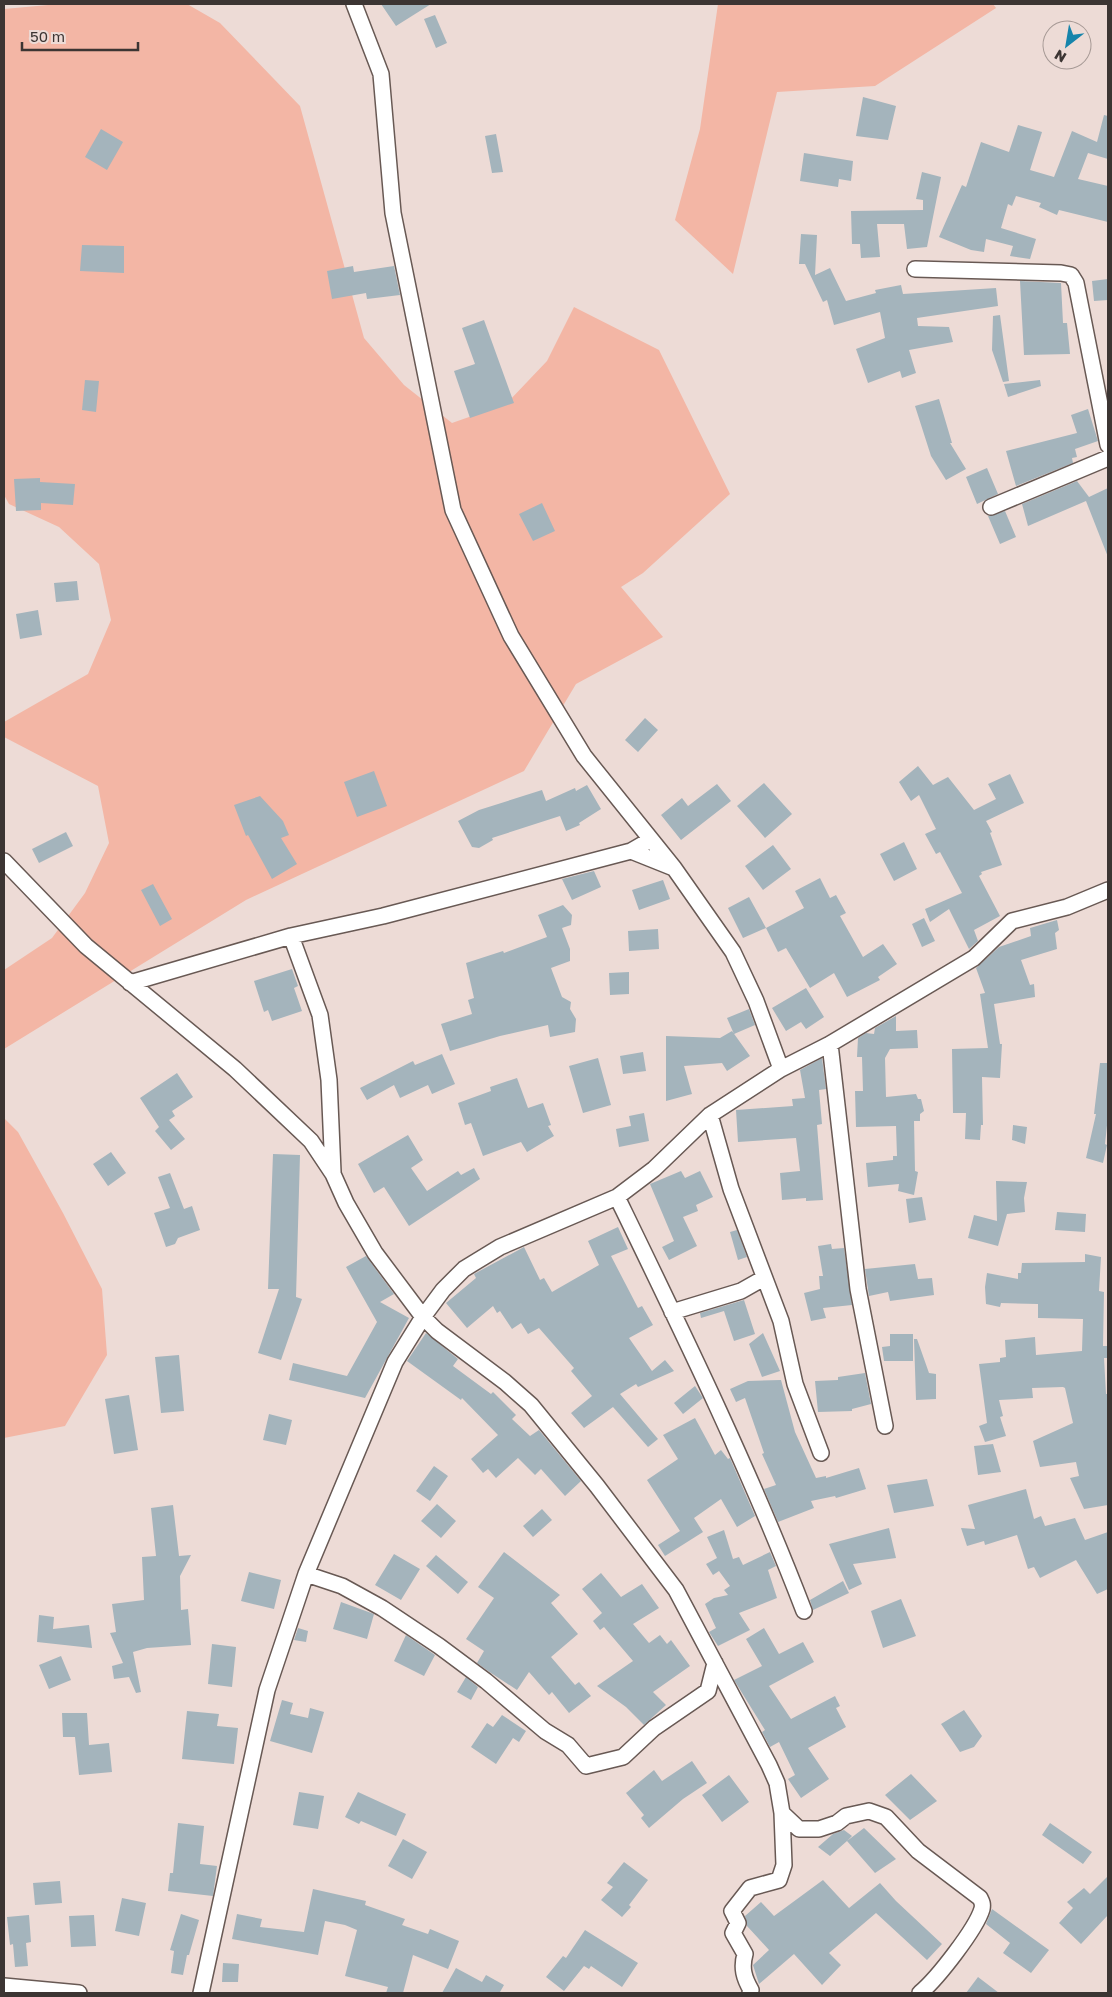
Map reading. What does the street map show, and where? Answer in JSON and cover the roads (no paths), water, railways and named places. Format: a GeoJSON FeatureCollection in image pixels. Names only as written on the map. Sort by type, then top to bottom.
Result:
{"type":"FeatureCollection","features":[{"type":"Feature","properties":{"kind":"street"},"geometry":{"type":"LineString","coordinates":[[354,4],[382,74],[393,213],[453,510],[510,636],[584,756],[674,868],[732,952],[756,1001],[781,1069]]}},
{"type":"Feature","properties":{"kind":"street"},"geometry":{"type":"LineString","coordinates":[[915,269],[1061,273],[1071,275],[1076,283],[1108,445]]}},
{"type":"Feature","properties":{"kind":"street"},"geometry":{"type":"LineString","coordinates":[[991,507],[1108,458]]}},
{"type":"Feature","properties":{"kind":"street"},"geometry":{"type":"LineString","coordinates":[[130,982],[291,936],[383,916],[631,851],[650,840]]}},
{"type":"Feature","properties":{"kind":"street"},"geometry":{"type":"LineString","coordinates":[[631,851],[674,868]]}},
{"type":"Feature","properties":{"kind":"street"},"geometry":{"type":"LineString","coordinates":[[4,861],[86,946],[235,1070],[311,1141],[333,1174],[346,1203],[375,1253],[423,1317],[437,1331],[498,1376],[531,1405],[597,1486],[676,1590],[769,1765],[777,1784],[782,1813],[782,1874],[778,1880],[750,1888],[732,1911],[738,1923],[733,1934],[745,1954],[743,1962],[744,1978],[751,1990],[750,1993]]}},
{"type":"Feature","properties":{"kind":"street"},"geometry":{"type":"LineString","coordinates":[[202,1993],[267,1690],[306,1574],[395,1362],[423,1317],[443,1290],[464,1269],[500,1247],[535,1230],[592,1209],[617,1197],[654,1169],[710,1115],[781,1069],[830,1044],[974,958],[1012,921],[1067,907],[1108,890]]}},
{"type":"Feature","properties":{"kind":"street"},"geometry":{"type":"LineString","coordinates":[[291,936],[320,1015],[329,1080],[333,1174]]}},
{"type":"Feature","properties":{"kind":"street"},"geometry":{"type":"LineString","coordinates":[[830,1044],[858,1289],[885,1426]]}},
{"type":"Feature","properties":{"kind":"street"},"geometry":{"type":"LineString","coordinates":[[710,1115],[732,1189],[781,1321],[794,1384],[821,1453]]}},
{"type":"Feature","properties":{"kind":"street"},"geometry":{"type":"LineString","coordinates":[[617,1197],[672,1312],[781,1552],[804,1612]]}},
{"type":"Feature","properties":{"kind":"street"},"geometry":{"type":"LineString","coordinates":[[672,1312],[741,1291],[764,1278]]}},
{"type":"Feature","properties":{"kind":"street"},"geometry":{"type":"LineString","coordinates":[[306,1574],[342,1586],[382,1608],[439,1646],[486,1681],[545,1730],[568,1745],[586,1766],[623,1757],[654,1728],[708,1691],[715,1663]]}},
{"type":"Feature","properties":{"kind":"street"},"geometry":{"type":"LineString","coordinates":[[782,1813],[799,1829],[819,1829],[837,1823],[846,1816],[869,1811],[886,1817],[918,1851],[980,1898],[983,1904],[982,1910],[963,1942],[920,1993]]}},
{"type":"Feature","properties":{"kind":"street"},"geometry":{"type":"LineString","coordinates":[[4,1986],[79,1993]]}}]}
